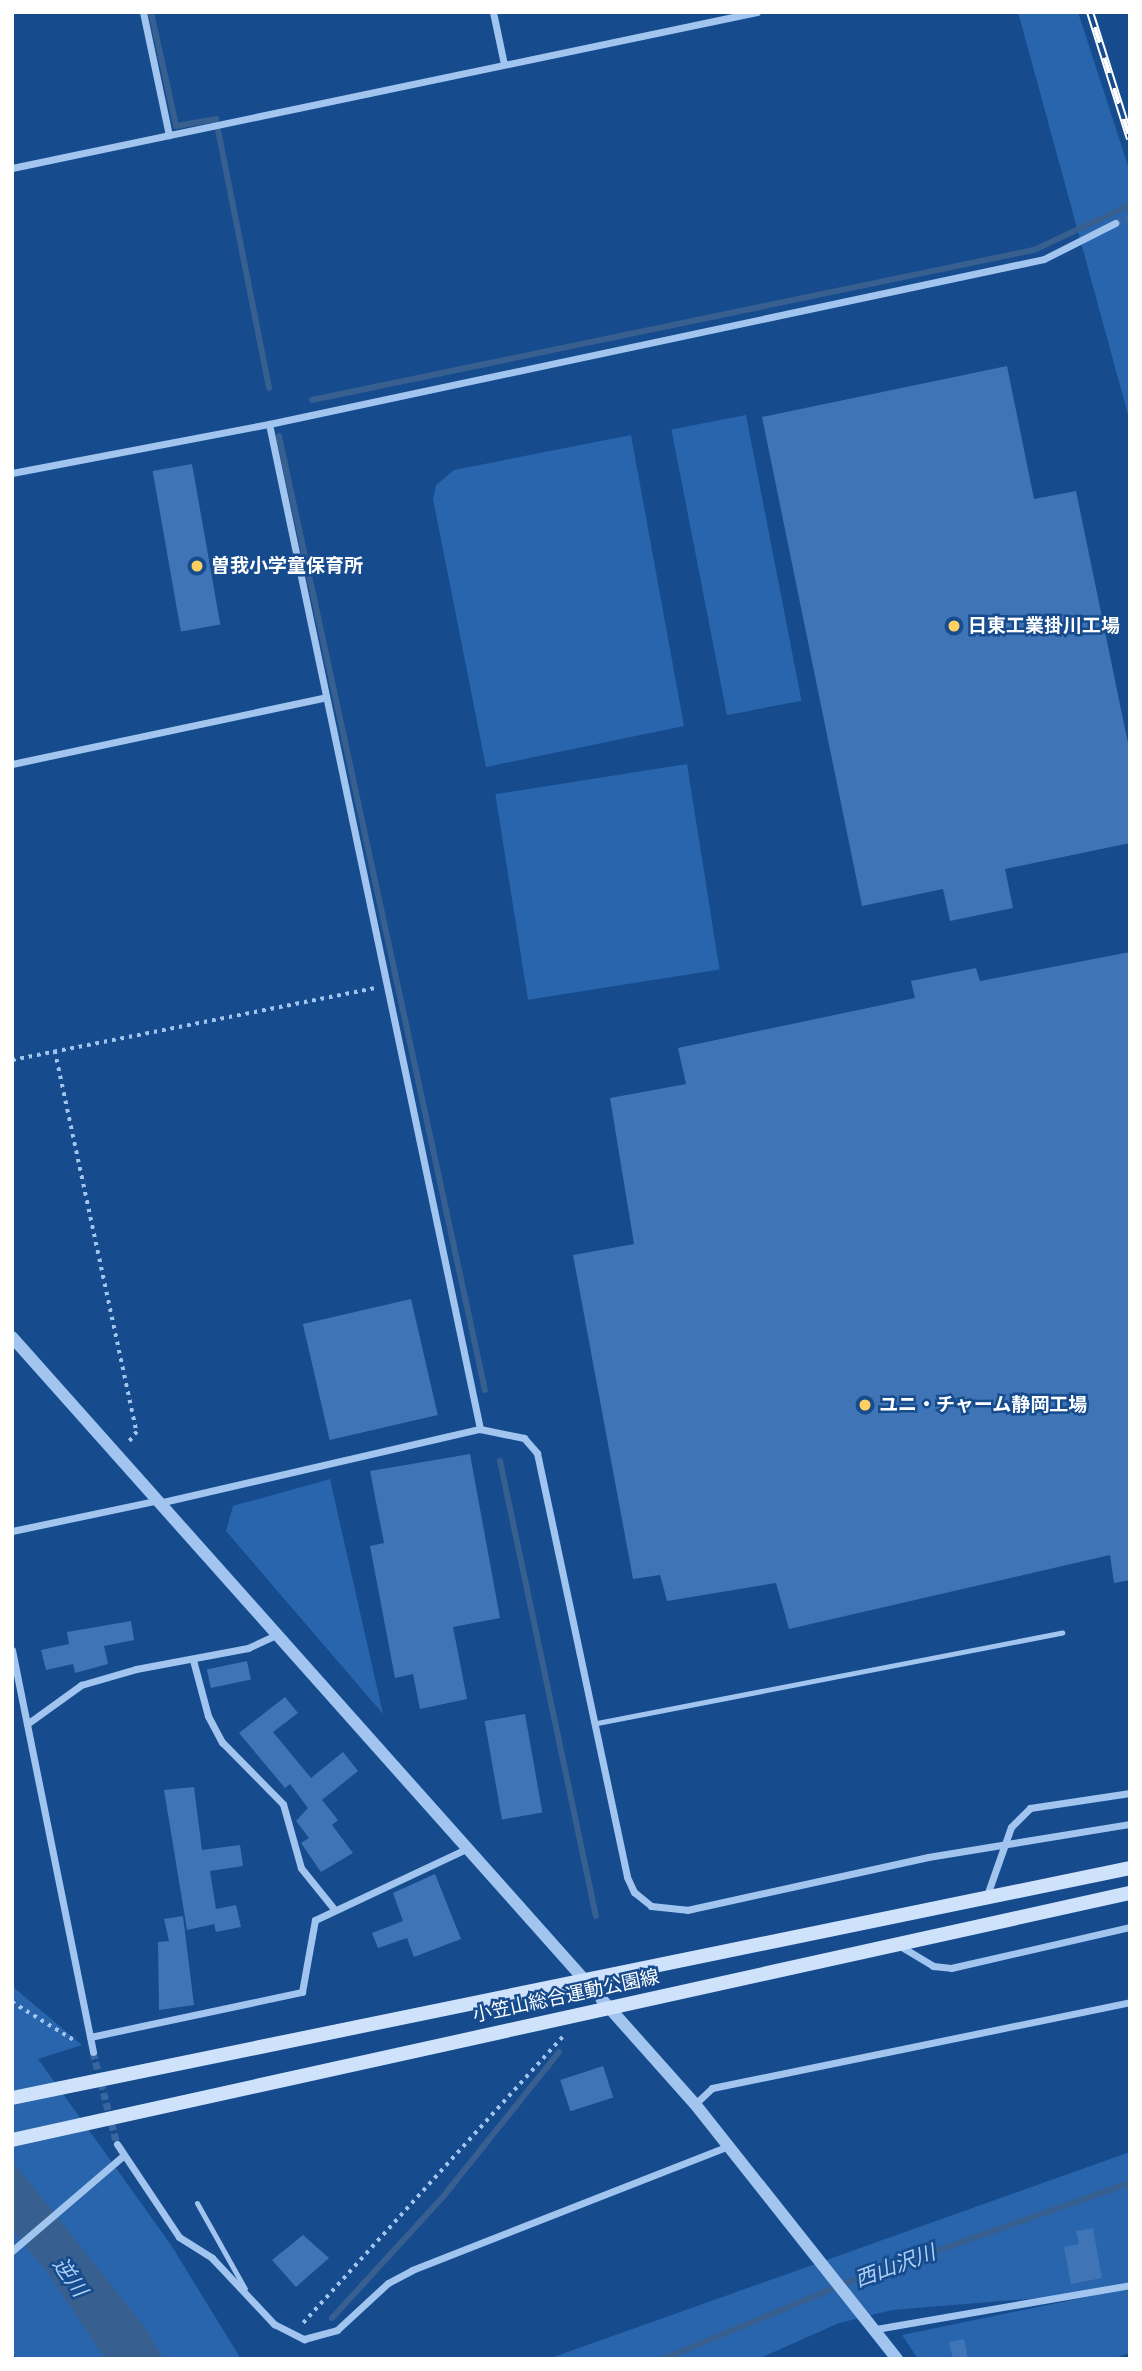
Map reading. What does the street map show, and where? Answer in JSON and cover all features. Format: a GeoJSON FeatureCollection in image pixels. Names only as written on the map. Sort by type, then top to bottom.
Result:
{"type":"FeatureCollection","features":[{"type":"Feature","properties":{"kind":"main road","name":"小笠山総合運動公園線"},"geometry":{"type":"LineString","coordinates":[[12,2098],[588,1983],[1130,1868]]}},
{"type":"Feature","properties":{"kind":"main road","name":"小笠山総合運動公園線"},"geometry":{"type":"LineString","coordinates":[[12,2140],[608,2005],[900,1946],[1130,1894]]}},
{"type":"Feature","properties":{"kind":"street"},"geometry":{"type":"LineString","coordinates":[[143,12],[169,135]]}},
{"type":"Feature","properties":{"kind":"street"},"geometry":{"type":"LineString","coordinates":[[494,12],[504,64]]}},
{"type":"Feature","properties":{"kind":"street"},"geometry":{"type":"LineString","coordinates":[[12,169],[757,12]]}},
{"type":"Feature","properties":{"kind":"street"},"geometry":{"type":"LineString","coordinates":[[12,473],[269,424],[1044,259],[1115,223]]}},
{"type":"Feature","properties":{"kind":"street"},"geometry":{"type":"LineString","coordinates":[[269,424],[384,986],[480,1429]]}},
{"type":"Feature","properties":{"kind":"street"},"geometry":{"type":"LineString","coordinates":[[12,764],[326,697]]}},
{"type":"Feature","properties":{"kind":"street"},"geometry":{"type":"LineString","coordinates":[[12,1338],[162,1501],[695,2104],[834,2274],[897,2359]]}},
{"type":"Feature","properties":{"kind":"street"},"geometry":{"type":"LineString","coordinates":[[12,1531],[162,1501],[480,1429],[524,1437],[537,1454],[597,1723],[627,1877],[642,1899],[668,1911],[928,1857],[1130,1824]]}},
{"type":"Feature","properties":{"kind":"street"},"geometry":{"type":"LineString","coordinates":[[27,1724],[81,1685],[136,1669],[248,1648],[278,1634]]}},
{"type":"Feature","properties":{"kind":"street"},"geometry":{"type":"LineString","coordinates":[[12,1650],[93,2052]]}},
{"type":"Feature","properties":{"kind":"street"},"geometry":{"type":"LineString","coordinates":[[193,1660],[208,1716],[222,1742],[283,1804],[302,1868],[334,1909]]}},
{"type":"Feature","properties":{"kind":"street"},"geometry":{"type":"LineString","coordinates":[[986,1899],[1012,1827],[1030,1808],[1130,1793]]}},
{"type":"Feature","properties":{"kind":"street"},"geometry":{"type":"LineString","coordinates":[[90,2038],[302,1992],[314,1920],[468,1848]]}},
{"type":"Feature","properties":{"kind":"street"},"geometry":{"type":"LineString","coordinates":[[900,1946],[933,1966],[951,1968],[1130,1927]]}},
{"type":"Feature","properties":{"kind":"street"},"geometry":{"type":"LineString","coordinates":[[695,2104],[712,2088],[1130,2002]]}},
{"type":"Feature","properties":{"kind":"street"},"geometry":{"type":"LineString","coordinates":[[117,2144],[179,2237],[212,2258],[245,2289],[274,2324],[303,2339],[321,2337],[337,2330],[388,2283],[412,2270],[729,2146]]}},
{"type":"Feature","properties":{"kind":"street"},"geometry":{"type":"LineString","coordinates":[[12,2251],[123,2156]]}},
{"type":"Feature","properties":{"kind":"street"},"geometry":{"type":"LineString","coordinates":[[876,2329],[1130,2285]]}},
{"type":"Feature","properties":{"kind":"lane"},"geometry":{"type":"LineString","coordinates":[[597,1723],[1062,1633]]}},
{"type":"Feature","properties":{"kind":"lane"},"geometry":{"type":"LineString","coordinates":[[197,2203],[245,2289]]}},
{"type":"Feature","properties":{"kind":"path"},"geometry":{"type":"LineString","coordinates":[[12,1060],[384,986]]}},
{"type":"Feature","properties":{"kind":"path"},"geometry":{"type":"LineString","coordinates":[[55,1051],[136,1433],[119,1454]]}},
{"type":"Feature","properties":{"kind":"path"},"geometry":{"type":"LineString","coordinates":[[12,2002],[93,2052]]}},
{"type":"Feature","properties":{"kind":"path"},"geometry":{"type":"LineString","coordinates":[[274,2324],[303,2323],[563,2036]]}},
{"type":"Feature","properties":{"kind":"shaded area"},"geometry":{"type":"Polygon","coordinates":[[[1018,12],[1078,12],[1130,172],[1130,422],[1018,12]]]}},
{"type":"Feature","properties":{"kind":"shaded area"},"geometry":{"type":"Polygon","coordinates":[[[746,415],[802,701],[727,715],[671,430],[746,415]]]}},
{"type":"Feature","properties":{"kind":"shaded area"},"geometry":{"type":"Polygon","coordinates":[[[631,435],[684,726],[486,767],[433,499],[436,485],[454,470],[631,435]]]}},
{"type":"Feature","properties":{"kind":"shaded area"},"geometry":{"type":"Polygon","coordinates":[[[687,764],[720,969],[528,1000],[495,794],[687,764]]]}},
{"type":"Feature","properties":{"kind":"shaded area"},"geometry":{"type":"Polygon","coordinates":[[[330,1479],[383,1714],[226,1531],[233,1506],[330,1479]]]}},
{"type":"Feature","properties":{"kind":"shaded area"},"geometry":{"type":"Polygon","coordinates":[[[12,1986],[82,2045],[38,2059],[171,2245],[241,2359],[17,2359],[12,2352],[12,1986]]]}},
{"type":"Feature","properties":{"kind":"shaded area"},"geometry":{"type":"Polygon","coordinates":[[[1130,2152],[1130,2285],[1078,2295],[892,2310],[839,2323],[758,2359],[548,2359],[1130,2152]]]}},
{"type":"Feature","properties":{"kind":"shaded area"},"geometry":{"type":"Polygon","coordinates":[[[1130,2288],[1130,2353],[1112,2359],[918,2359],[902,2335],[1130,2288]]]}},
{"type":"Feature","properties":{"kind":"water","name":"逆川"},"geometry":{"type":"Polygon","coordinates":[[[12,2160],[145,2327],[164,2359],[105,2359],[45,2269],[12,2230],[12,2160]]]}},
{"type":"Feature","properties":{"kind":"building","name":"日東工業掛川工場"},"geometry":{"type":"Polygon","coordinates":[[[1007,366],[1034,499],[1076,491],[1130,753],[1130,843],[1005,869],[1013,908],[950,921],[943,889],[862,906],[762,417],[1007,366]]]}},
{"type":"Feature","properties":{"kind":"building"},"geometry":{"type":"Polygon","coordinates":[[[192,464],[220,625],[181,631],[153,471],[192,464]]]}},
{"type":"Feature","properties":{"kind":"building","name":"ユニ・チャーム静岡工場"},"geometry":{"type":"Polygon","coordinates":[[[1130,952],[1130,1580],[1114,1583],[1110,1555],[789,1629],[776,1583],[667,1601],[660,1575],[633,1579],[573,1255],[634,1244],[610,1098],[686,1084],[678,1048],[915,998],[911,981],[976,968],[980,981],[1130,952]]]}},
{"type":"Feature","properties":{"kind":"building"},"geometry":{"type":"Polygon","coordinates":[[[411,1299],[438,1415],[330,1440],[303,1324],[411,1299]]]}},
{"type":"Feature","properties":{"kind":"building"},"geometry":{"type":"Polygon","coordinates":[[[470,1454],[500,1618],[453,1627],[467,1699],[420,1709],[413,1674],[395,1678],[370,1546],[384,1543],[370,1471],[470,1454]]]}},
{"type":"Feature","properties":{"kind":"building"},"geometry":{"type":"Polygon","coordinates":[[[131,1621],[134,1640],[104,1646],[108,1664],[75,1673],[73,1664],[46,1670],[41,1650],[69,1644],[67,1632],[131,1621]]]}},
{"type":"Feature","properties":{"kind":"building"},"geometry":{"type":"Polygon","coordinates":[[[247,1661],[251,1680],[211,1688],[207,1670],[247,1661]]]}},
{"type":"Feature","properties":{"kind":"building"},"geometry":{"type":"Polygon","coordinates":[[[285,1697],[298,1713],[273,1732],[311,1778],[343,1752],[358,1771],[322,1800],[338,1820],[332,1825],[353,1853],[321,1872],[301,1843],[309,1838],[296,1821],[308,1808],[290,1784],[285,1788],[239,1733],[285,1697]]]}},
{"type":"Feature","properties":{"kind":"building"},"geometry":{"type":"Polygon","coordinates":[[[525,1714],[542,1812],[502,1820],[485,1721],[525,1714]]]}},
{"type":"Feature","properties":{"kind":"building"},"geometry":{"type":"Polygon","coordinates":[[[194,1787],[202,1850],[240,1845],[243,1866],[210,1871],[216,1909],[236,1905],[241,1927],[216,1932],[214,1924],[187,1930],[164,1790],[194,1787]]]}},
{"type":"Feature","properties":{"kind":"building"},"geometry":{"type":"Polygon","coordinates":[[[435,1874],[461,1939],[414,1957],[407,1938],[378,1948],[372,1933],[403,1921],[393,1893],[435,1874]]]}},
{"type":"Feature","properties":{"kind":"building"},"geometry":{"type":"Polygon","coordinates":[[[183,1916],[194,2005],[159,2010],[158,1942],[169,1941],[164,1919],[183,1916]]]}},
{"type":"Feature","properties":{"kind":"building"},"geometry":{"type":"Polygon","coordinates":[[[603,2066],[613,2097],[570,2111],[560,2080],[603,2066]]]}},
{"type":"Feature","properties":{"kind":"building"},"geometry":{"type":"Polygon","coordinates":[[[1093,2228],[1102,2278],[1071,2284],[1064,2247],[1079,2244],[1076,2231],[1093,2228]]]}},
{"type":"Feature","properties":{"kind":"building"},"geometry":{"type":"Polygon","coordinates":[[[303,2235],[329,2258],[296,2287],[272,2260],[303,2235]]]}},
{"type":"Feature","properties":{"kind":"building"},"geometry":{"type":"Polygon","coordinates":[[[964,2339],[968,2359],[953,2359],[949,2342],[964,2339]]]}},
{"type":"Feature","properties":{"kind":"waterway"},"geometry":{"type":"LineString","coordinates":[[151,12],[176,126],[216,119]]}},
{"type":"Feature","properties":{"kind":"waterway"},"geometry":{"type":"LineString","coordinates":[[218,130],[269,388]]}},
{"type":"Feature","properties":{"kind":"waterway"},"geometry":{"type":"LineString","coordinates":[[312,400],[1034,250],[1128,206]]}},
{"type":"Feature","properties":{"kind":"waterway"},"geometry":{"type":"LineString","coordinates":[[279,436],[485,1390]]}},
{"type":"Feature","properties":{"kind":"waterway"},"geometry":{"type":"LineString","coordinates":[[500,1461],[596,1916]]}},
{"type":"Feature","properties":{"kind":"waterway"},"geometry":{"type":"LineString","coordinates":[[332,2318],[442,2198],[559,2052]]}},
{"type":"Feature","properties":{"kind":"waterway","name":"西山沢川"},"geometry":{"type":"LineString","coordinates":[[663,2359],[854,2280],[1130,2183]]}},
{"type":"Feature","properties":{"kind":"tunnel"},"geometry":{"type":"LineString","coordinates":[[1115,223],[1130,218]]}},
{"type":"Feature","properties":{"kind":"tunnel"},"geometry":{"type":"LineString","coordinates":[[93,2052],[117,2144]]}},
{"type":"Feature","properties":{"kind":"railway"},"geometry":{"type":"LineString","coordinates":[[1090,12],[1130,139]]}},
{"type":"Feature","properties":{"kind":"place","name":"曽我小学童保育所"},"geometry":{"type":"Point","coordinates":[197,566]}},
{"type":"Feature","properties":{"kind":"place","name":"日東工業掛川工場"},"geometry":{"type":"Point","coordinates":[954,626]}},
{"type":"Feature","properties":{"kind":"place","name":"ユニ・チャーム静岡工場"},"geometry":{"type":"Point","coordinates":[865,1405]}}]}
